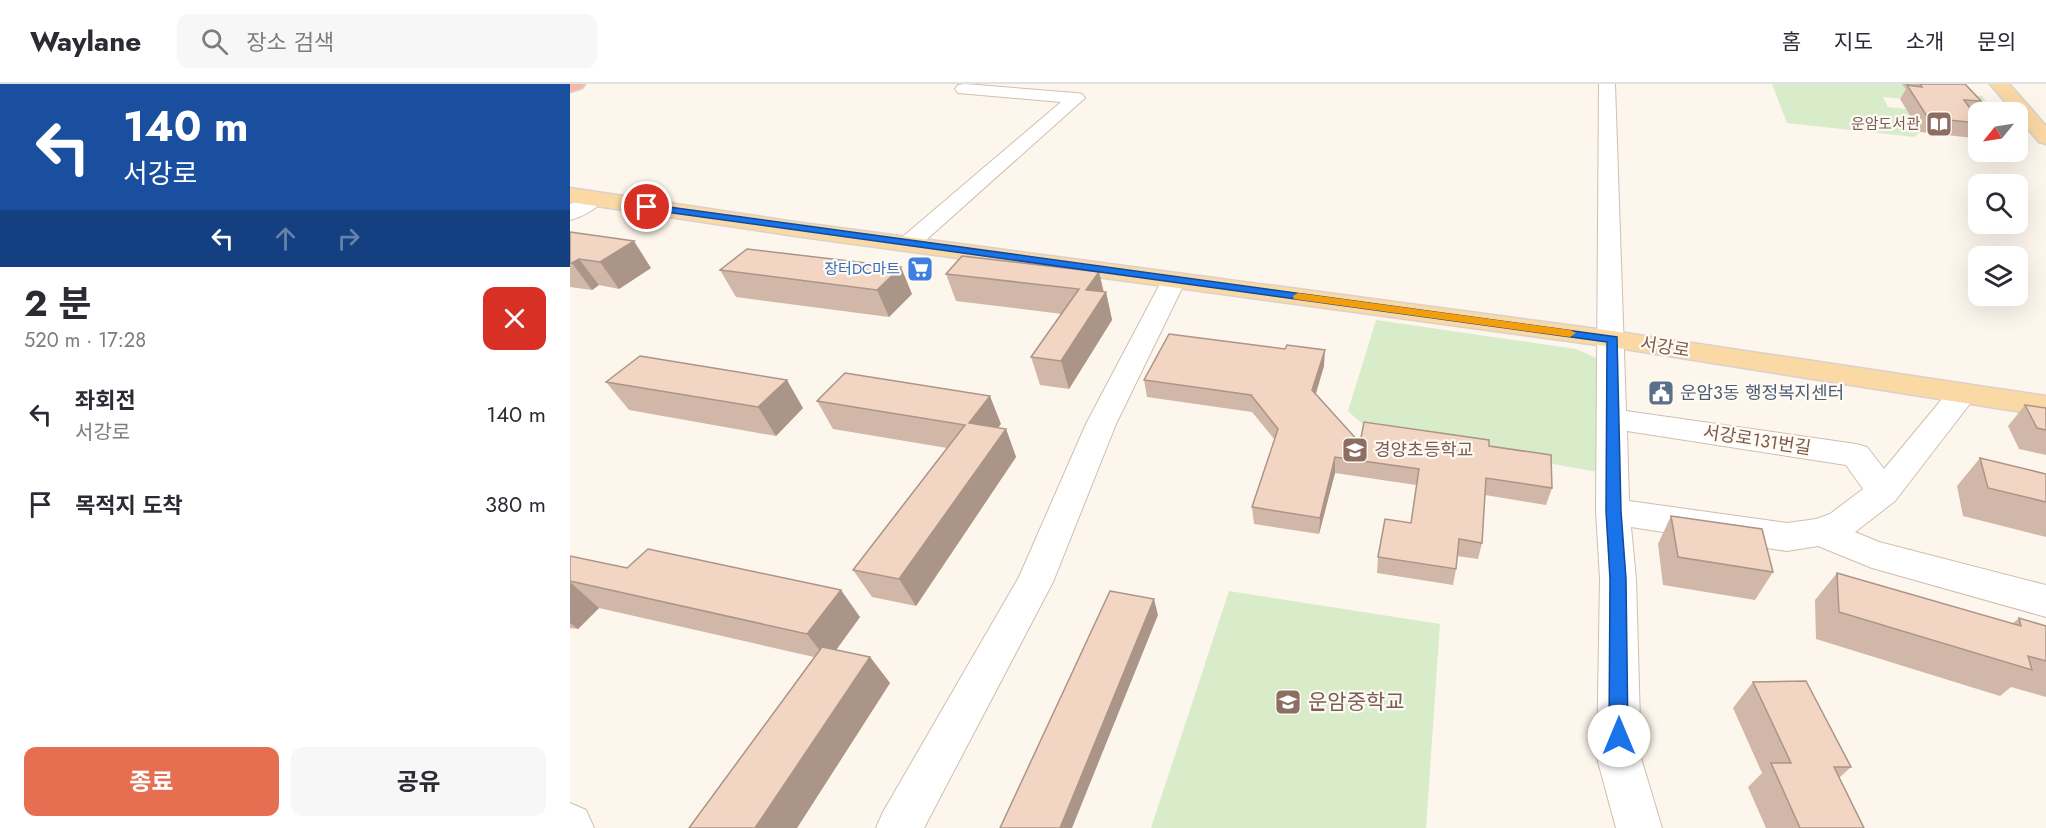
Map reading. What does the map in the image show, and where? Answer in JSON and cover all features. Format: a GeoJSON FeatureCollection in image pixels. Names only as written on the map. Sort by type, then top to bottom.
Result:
{"type":"FeatureCollection","features":[{"type":"Feature","properties":{"kind":"highway"},"geometry":{"type":"LineString","coordinates":[[570,87],[576,84]]}},
{"type":"Feature","properties":{"kind":"main road"},"geometry":{"type":"LineString","coordinates":[[1999,84],[2046,138]]}},
{"type":"Feature","properties":{"kind":"main road","name":"서강로"},"geometry":{"type":"LineString","coordinates":[[581,197],[908,244],[1612,339],[2046,406]]}},
{"type":"Feature","properties":{"kind":"street"},"geometry":{"type":"LineString","coordinates":[[1607,84],[1613,511],[1618,579],[1619,758],[1639,828]]}},
{"type":"Feature","properties":{"kind":"street"},"geometry":{"type":"LineString","coordinates":[[908,244],[1077,98],[964,89]]}},
{"type":"Feature","properties":{"kind":"street"},"geometry":{"type":"LineString","coordinates":[[570,213],[581,197]]}},
{"type":"Feature","properties":{"kind":"street"},"geometry":{"type":"LineString","coordinates":[[899,828],[1035,582],[1101,424],[1174,280]]}},
{"type":"Feature","properties":{"kind":"street"},"geometry":{"type":"LineString","coordinates":[[1613,511],[1787,537],[1820,532],[1842,523],[1883,492],[1962,394]]}},
{"type":"Feature","properties":{"kind":"street","name":"서강로131번길"},"geometry":{"type":"LineString","coordinates":[[1613,419],[1856,455],[1883,492]]}},
{"type":"Feature","properties":{"kind":"street"},"geometry":{"type":"LineString","coordinates":[[1820,532],[1872,554],[2046,601]]}},
{"type":"Feature","properties":{"kind":"green space"},"geometry":{"type":"Polygon","coordinates":[[[1772,84],[1941,84],[1949,93],[1982,96],[1986,101],[1883,97],[1888,107],[1906,109],[1920,132],[1914,137],[1787,123],[1772,84]]]}},
{"type":"Feature","properties":{"kind":"green space"},"geometry":{"type":"Polygon","coordinates":[[[1376,320],[1576,349],[1603,361],[1603,473],[1370,431],[1348,411],[1376,320]]]}},
{"type":"Feature","properties":{"kind":"green space"},"geometry":{"type":"Polygon","coordinates":[[[1229,591],[1440,624],[1426,828],[1151,828],[1229,591]]]}},
{"type":"Feature","properties":{"kind":"building"},"geometry":{"type":"Polygon","coordinates":[[[1920,84],[1965,84],[1981,101],[1964,100],[1968,105],[1968,122],[1928,118],[1907,85],[1922,87],[1920,84]]]}},
{"type":"Feature","properties":{"kind":"building"},"geometry":{"type":"Polygon","coordinates":[[[570,232],[634,241],[600,262],[579,259],[570,263],[570,232]]]}},
{"type":"Feature","properties":{"kind":"building"},"geometry":{"type":"Polygon","coordinates":[[[747,249],[901,267],[877,290],[720,270],[747,249]]]}},
{"type":"Feature","properties":{"kind":"building"},"geometry":{"type":"Polygon","coordinates":[[[962,256],[1099,272],[1086,290],[1106,292],[1061,361],[1031,357],[1079,289],[946,274],[962,256]]]}},
{"type":"Feature","properties":{"kind":"building"},"geometry":{"type":"Polygon","coordinates":[[[1169,334],[1285,349],[1287,345],[1325,350],[1312,390],[1360,443],[1364,422],[1489,440],[1489,446],[1551,455],[1552,488],[1486,478],[1482,543],[1459,539],[1456,569],[1378,557],[1385,519],[1411,523],[1419,469],[1335,457],[1320,518],[1252,507],[1278,429],[1251,395],[1144,380],[1169,334]]]}},
{"type":"Feature","properties":{"kind":"building"},"geometry":{"type":"Polygon","coordinates":[[[640,356],[787,380],[758,407],[606,382],[640,356]]]}},
{"type":"Feature","properties":{"kind":"building"},"geometry":{"type":"Polygon","coordinates":[[[845,373],[990,396],[969,423],[1006,429],[899,579],[853,570],[965,425],[817,401],[845,373]]]}},
{"type":"Feature","properties":{"kind":"building"},"geometry":{"type":"Polygon","coordinates":[[[2025,405],[2046,408],[2046,430],[2037,428],[2025,405]]]}},
{"type":"Feature","properties":{"kind":"building"},"geometry":{"type":"Polygon","coordinates":[[[1980,458],[2046,474],[2046,502],[1988,488],[1980,458]]]}},
{"type":"Feature","properties":{"kind":"building"},"geometry":{"type":"Polygon","coordinates":[[[1671,516],[1762,529],[1773,572],[1678,557],[1671,516]]]}},
{"type":"Feature","properties":{"kind":"building"},"geometry":{"type":"Polygon","coordinates":[[[648,549],[841,590],[807,634],[570,581],[570,556],[627,568],[648,549]]]}},
{"type":"Feature","properties":{"kind":"building"},"geometry":{"type":"Polygon","coordinates":[[[1837,573],[2021,626],[2019,618],[2046,626],[2046,661],[2028,656],[2032,670],[1839,612],[1837,573]]]}},
{"type":"Feature","properties":{"kind":"building"},"geometry":{"type":"Polygon","coordinates":[[[1110,591],[1154,599],[1060,828],[1000,828],[1110,591]]]}},
{"type":"Feature","properties":{"kind":"building"},"geometry":{"type":"Polygon","coordinates":[[[822,647],[870,657],[755,828],[689,828],[822,647]]]}},
{"type":"Feature","properties":{"kind":"building"},"geometry":{"type":"Polygon","coordinates":[[[1806,681],[1851,767],[1834,767],[1864,828],[1800,828],[1771,763],[1791,763],[1753,682],[1806,681]]]}},
{"type":"Feature","properties":{"kind":"slow traffic"},"geometry":{"type":"LineString","coordinates":[[1298,296],[1570,333]]}},
{"type":"Feature","properties":{"kind":"place","name":"운암도서관"},"geometry":{"type":"Point","coordinates":[1939,124]}},
{"type":"Feature","properties":{"kind":"place","name":"장터DC마트"},"geometry":{"type":"Point","coordinates":[920,269]}},
{"type":"Feature","properties":{"kind":"place","name":"운암3동 행정복지센터"},"geometry":{"type":"Point","coordinates":[1661,393]}},
{"type":"Feature","properties":{"kind":"place","name":"경양초등학교"},"geometry":{"type":"Point","coordinates":[1355,450]}},
{"type":"Feature","properties":{"kind":"place","name":"운암중학교"},"geometry":{"type":"Point","coordinates":[1288,702]}},
{"type":"Feature","properties":{"kind":"route"},"geometry":{"type":"LineString","coordinates":[[647,207],[1612,339],[1613,511],[1618,579],[1619,736]]}}]}
